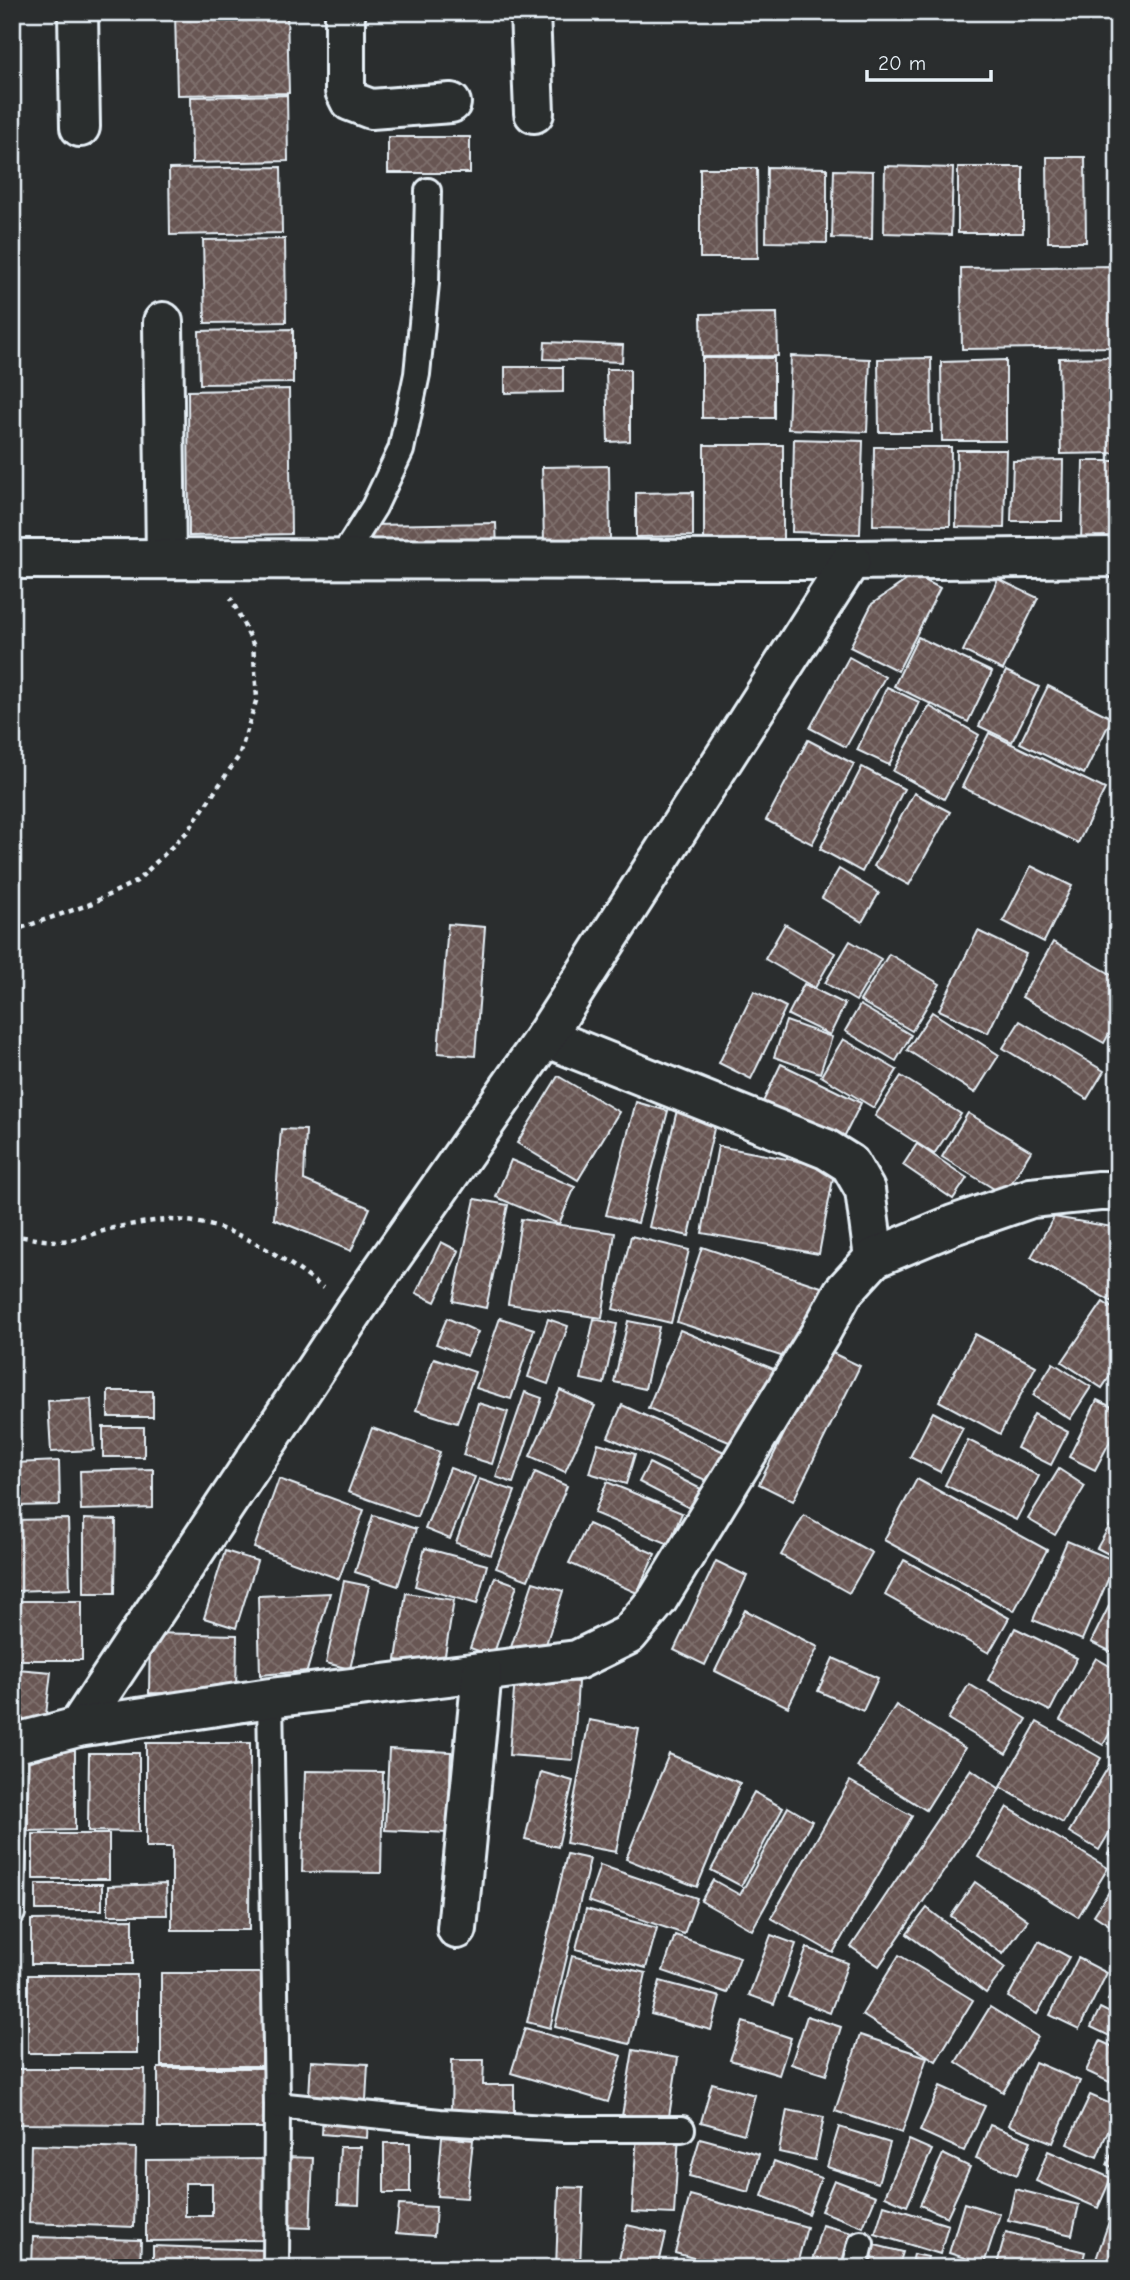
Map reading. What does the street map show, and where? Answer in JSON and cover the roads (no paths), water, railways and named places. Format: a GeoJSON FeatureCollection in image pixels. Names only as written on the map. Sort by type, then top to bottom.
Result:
{"type":"FeatureCollection","features":[{"type":"Feature","properties":{"kind":"street"},"geometry":{"type":"LineString","coordinates":[[78,12],[80,127]]}},
{"type":"Feature","properties":{"kind":"street"},"geometry":{"type":"LineString","coordinates":[[345,12],[345,91],[350,101],[371,109],[451,103]]}},
{"type":"Feature","properties":{"kind":"street"},"geometry":{"type":"LineString","coordinates":[[530,12],[534,113]]}},
{"type":"Feature","properties":{"kind":"street"},"geometry":{"type":"LineString","coordinates":[[163,322],[166,559]]}},
{"type":"Feature","properties":{"kind":"street"},"geometry":{"type":"LineString","coordinates":[[12,559],[340,561],[1118,557]]}},
{"type":"Feature","properties":{"kind":"street"},"geometry":{"type":"LineString","coordinates":[[78,1727],[354,1311],[545,1037],[851,560]]}},
{"type":"Feature","properties":{"kind":"street"},"geometry":{"type":"LineString","coordinates":[[545,1037],[826,1149],[850,1164],[865,1190],[874,1258]]}},
{"type":"Feature","properties":{"kind":"street"},"geometry":{"type":"LineString","coordinates":[[14,1744],[78,1727],[270,1698],[577,1660],[628,1636],[658,1599],[843,1292],[874,1258],[953,1225],[1031,1198],[1118,1191]]}},
{"type":"Feature","properties":{"kind":"street"},"geometry":{"type":"LineString","coordinates":[[457,1929],[482,1672]]}},
{"type":"Feature","properties":{"kind":"lane"},"geometry":{"type":"LineString","coordinates":[[340,561],[374,507],[401,450],[419,361],[426,283],[428,191]]}},
{"type":"Feature","properties":{"kind":"lane"},"geometry":{"type":"LineString","coordinates":[[270,1698],[277,2105],[276,2268]]}},
{"type":"Feature","properties":{"kind":"lane"},"geometry":{"type":"LineString","coordinates":[[12,1913],[14,1744]]}},
{"type":"Feature","properties":{"kind":"lane"},"geometry":{"type":"LineString","coordinates":[[277,2105],[440,2122],[564,2129],[682,2129]]}}]}
